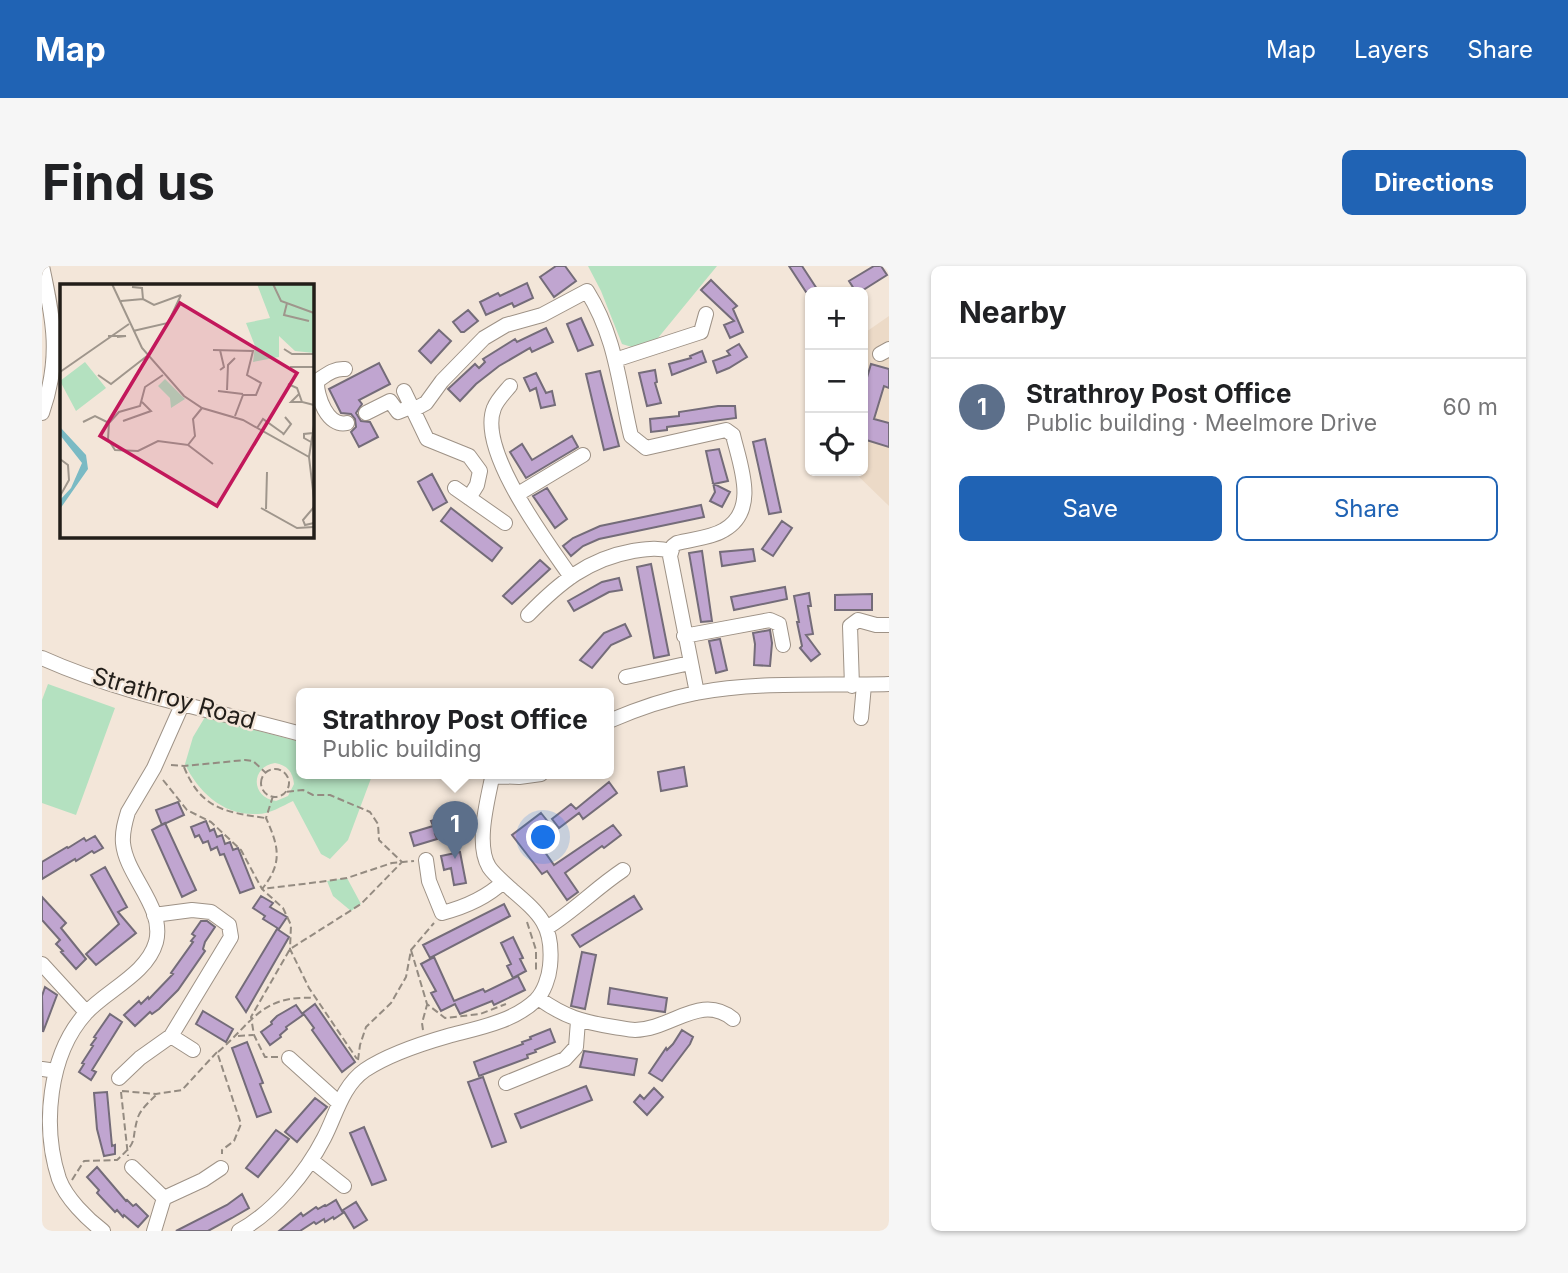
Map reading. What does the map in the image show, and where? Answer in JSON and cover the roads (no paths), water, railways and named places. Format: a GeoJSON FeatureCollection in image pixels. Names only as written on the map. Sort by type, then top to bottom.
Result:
{"type":"FeatureCollection","features":[{"type":"Feature","properties":{"kind":"street"},"geometry":{"type":"LineString","coordinates":[[42,266],[55,340],[52,381],[42,413]]}},
{"type":"Feature","properties":{"kind":"street"},"geometry":{"type":"LineString","coordinates":[[366,413],[390,401],[398,412],[408,408],[413,410],[426,403],[442,381],[484,338],[506,325],[542,315],[587,291],[601,313],[615,359],[632,436],[646,447],[726,430],[733,435],[746,487],[741,511],[727,529],[677,543],[670,551],[684,636],[697,693]]}},
{"type":"Feature","properties":{"kind":"street"},"geometry":{"type":"LineString","coordinates":[[615,359],[701,332],[706,314]]}},
{"type":"Feature","properties":{"kind":"street"},"geometry":{"type":"LineString","coordinates":[[345,369],[337,368],[324,376],[317,381],[316,388],[326,412],[335,422],[347,424]]}},
{"type":"Feature","properties":{"kind":"street"},"geometry":{"type":"LineString","coordinates":[[510,386],[494,407],[490,428],[506,475],[544,541],[571,577]]}},
{"type":"Feature","properties":{"kind":"street"},"geometry":{"type":"LineString","coordinates":[[404,391],[427,439],[469,456],[480,471],[477,485],[469,498]]}},
{"type":"Feature","properties":{"kind":"street"},"geometry":{"type":"LineString","coordinates":[[518,494],[583,455]]}},
{"type":"Feature","properties":{"kind":"street"},"geometry":{"type":"LineString","coordinates":[[455,488],[505,523]]}},
{"type":"Feature","properties":{"kind":"street"},"geometry":{"type":"LineString","coordinates":[[528,615],[571,577],[596,561],[654,548],[670,551]]}},
{"type":"Feature","properties":{"kind":"street"},"geometry":{"type":"LineString","coordinates":[[684,636],[770,620],[779,624],[783,645]]}},
{"type":"Feature","properties":{"kind":"street"},"geometry":{"type":"LineString","coordinates":[[861,718],[849,633],[852,622],[889,625]]}},
{"type":"Feature","properties":{"kind":"street","name":"Strathroy Road"},"geometry":{"type":"LineString","coordinates":[[45,659],[182,705],[296,733]]}},
{"type":"Feature","properties":{"kind":"street"},"geometry":{"type":"LineString","coordinates":[[625,677],[690,663]]}},
{"type":"Feature","properties":{"kind":"street"},"geometry":{"type":"LineString","coordinates":[[614,719],[671,699],[697,693],[753,687],[889,684]]}},
{"type":"Feature","properties":{"kind":"street"},"geometry":{"type":"LineString","coordinates":[[103,1231],[92,1223],[60,1181],[46,1135],[49,1070],[86,1013],[136,971],[150,955],[156,942],[158,929],[155,915],[126,857],[123,836],[128,811],[155,766],[182,705]]}},
{"type":"Feature","properties":{"kind":"street"},"geometry":{"type":"LineString","coordinates":[[239,1231],[251,1224],[290,1187],[311,1160],[325,1138],[349,1085],[363,1071],[393,1055],[425,1043],[492,1025],[538,998],[549,976],[551,963],[548,927],[489,866],[482,844],[492,779]]}},
{"type":"Feature","properties":{"kind":"street"},"geometry":{"type":"LineString","coordinates":[[426,860],[429,881],[442,913],[461,908],[495,890],[503,882]]}},
{"type":"Feature","properties":{"kind":"street"},"geometry":{"type":"LineString","coordinates":[[548,927],[574,911],[598,886],[622,870]]}},
{"type":"Feature","properties":{"kind":"street"},"geometry":{"type":"LineString","coordinates":[[120,1084],[140,1058],[171,1036],[231,937],[229,925],[211,912],[192,910],[155,915]]}},
{"type":"Feature","properties":{"kind":"street"},"geometry":{"type":"LineString","coordinates":[[42,964],[86,1013]]}},
{"type":"Feature","properties":{"kind":"street"},"geometry":{"type":"LineString","coordinates":[[538,998],[556,1011],[578,1021],[635,1030],[665,1025],[704,1008],[722,1010],[733,1019]]}},
{"type":"Feature","properties":{"kind":"street"},"geometry":{"type":"LineString","coordinates":[[506,1083],[565,1059],[576,1047],[578,1021]]}},
{"type":"Feature","properties":{"kind":"street"},"geometry":{"type":"LineString","coordinates":[[171,1036],[193,1050]]}},
{"type":"Feature","properties":{"kind":"street"},"geometry":{"type":"LineString","coordinates":[[289,1058],[339,1103]]}},
{"type":"Feature","properties":{"kind":"street"},"geometry":{"type":"LineString","coordinates":[[311,1160],[335,1184]]}},
{"type":"Feature","properties":{"kind":"street"},"geometry":{"type":"LineString","coordinates":[[132,1167],[164,1198]]}},
{"type":"Feature","properties":{"kind":"street"},"geometry":{"type":"LineString","coordinates":[[154,1231],[164,1198],[203,1180],[220,1168]]}},
{"type":"Feature","properties":{"kind":"place","name":"Strathroy Post Office"},"geometry":{"type":"Point","coordinates":[455,859]}}]}
